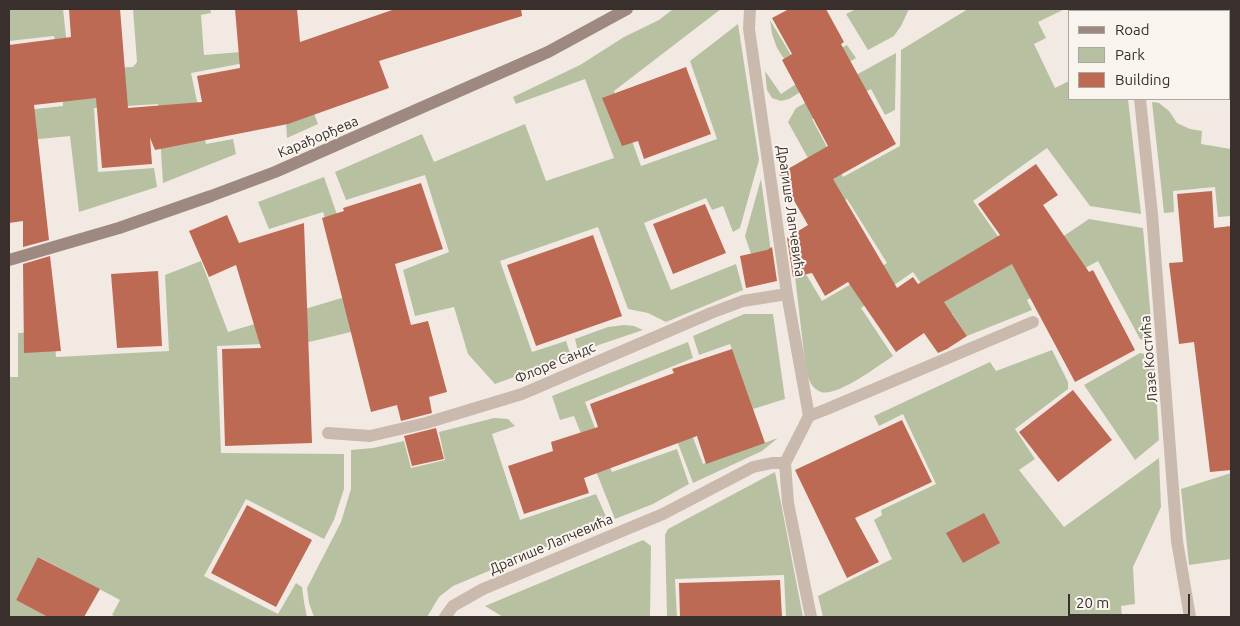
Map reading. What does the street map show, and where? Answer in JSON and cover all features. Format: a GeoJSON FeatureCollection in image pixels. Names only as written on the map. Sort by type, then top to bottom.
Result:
{"type":"FeatureCollection","features":[{"type":"Feature","properties":{"kind":"street","name":"Карађорђева"},"geometry":{"type":"LineString","coordinates":[[9,260],[119,228],[275,172],[548,52],[627,9]]}},
{"type":"Feature","properties":{"kind":"street","name":"Драгише Лапчевића"},"geometry":{"type":"LineString","coordinates":[[750,9],[749,29],[787,294],[809,416]]}},
{"type":"Feature","properties":{"kind":"street","name":"Лазе Костића"},"geometry":{"type":"LineString","coordinates":[[1140,100],[1153,224],[1177,541],[1190,617]]}},
{"type":"Feature","properties":{"kind":"street","name":"Флоре Сандс"},"geometry":{"type":"LineString","coordinates":[[328,433],[370,436],[426,423],[522,394],[711,313],[743,301],[787,294]]}},
{"type":"Feature","properties":{"kind":"street"},"geometry":{"type":"LineString","coordinates":[[811,617],[788,503],[785,464],[809,416],[1033,322]]}},
{"type":"Feature","properties":{"kind":"street","name":"Драгише Лапчевића"},"geometry":{"type":"LineString","coordinates":[[445,617],[453,606],[483,589],[663,514],[753,467],[772,463],[785,464]]}},
{"type":"Feature","properties":{"kind":"green space"},"geometry":{"type":"Polygon","coordinates":[[[9,9],[63,9],[69,64],[59,64],[54,36],[9,41],[9,9]]]}},
{"type":"Feature","properties":{"kind":"green space"},"geometry":{"type":"Polygon","coordinates":[[[133,9],[210,9],[211,13],[201,15],[204,55],[289,48],[318,124],[287,138],[283,72],[255,61],[191,73],[206,144],[233,139],[236,154],[163,183],[158,104],[94,108],[98,172],[154,168],[157,187],[79,212],[70,136],[9,142],[9,86],[24,84],[26,110],[63,106],[61,70],[133,67],[137,62],[133,9]]]}},
{"type":"Feature","properties":{"kind":"green space"},"geometry":{"type":"Polygon","coordinates":[[[673,9],[721,9],[614,91],[641,166],[717,139],[690,61],[738,24],[759,160],[740,228],[733,232],[723,206],[712,210],[706,198],[644,223],[671,290],[736,264],[743,290],[666,322],[648,313],[628,309],[598,227],[500,261],[532,352],[566,341],[571,356],[495,384],[468,354],[454,307],[415,316],[403,270],[449,252],[425,175],[346,200],[335,172],[422,134],[434,162],[525,124],[546,181],[614,158],[585,79],[516,104],[513,97],[580,65],[624,37],[659,20],[673,9]]]}},
{"type":"Feature","properties":{"kind":"green space"},"geometry":{"type":"Polygon","coordinates":[[[856,9],[909,9],[894,36],[868,50],[846,14],[856,9]]]}},
{"type":"Feature","properties":{"kind":"green space"},"geometry":{"type":"Polygon","coordinates":[[[968,9],[1065,9],[1038,22],[1046,38],[1034,44],[1055,88],[1068,82],[1068,100],[1128,100],[1141,214],[1090,206],[1047,148],[973,201],[1019,266],[1089,219],[1143,228],[1153,343],[1140,339],[1098,261],[1027,300],[1032,310],[967,336],[952,313],[945,318],[913,272],[861,308],[893,356],[868,373],[837,390],[821,392],[813,386],[806,371],[794,268],[800,264],[822,301],[887,263],[847,199],[834,205],[788,122],[796,108],[896,53],[895,110],[885,115],[871,89],[812,119],[843,177],[900,146],[901,50],[968,9]]]}},
{"type":"Feature","properties":{"kind":"green space"},"geometry":{"type":"Polygon","coordinates":[[[770,20],[800,70],[847,45],[856,58],[789,99],[781,101],[772,98],[767,90],[765,71],[781,94],[799,82],[777,48],[770,20]]]}},
{"type":"Feature","properties":{"kind":"green space"},"geometry":{"type":"Polygon","coordinates":[[[1152,102],[1159,103],[1169,111],[1177,123],[1190,129],[1202,131],[1201,144],[1231,149],[1231,216],[1218,217],[1215,187],[1173,191],[1174,212],[1164,213],[1152,102]]]}},
{"type":"Feature","properties":{"kind":"green space"},"geometry":{"type":"Polygon","coordinates":[[[324,177],[358,275],[346,279],[323,212],[269,229],[258,202],[324,177]]]}},
{"type":"Feature","properties":{"kind":"green space"},"geometry":{"type":"Polygon","coordinates":[[[761,179],[775,281],[751,254],[745,236],[761,179]]]}},
{"type":"Feature","properties":{"kind":"green space"},"geometry":{"type":"Polygon","coordinates":[[[201,261],[228,332],[345,297],[355,331],[309,342],[217,346],[221,453],[344,454],[344,489],[334,520],[324,539],[246,499],[204,576],[278,614],[296,583],[302,587],[307,617],[116,617],[112,615],[120,600],[39,557],[16,600],[49,617],[9,617],[9,377],[18,377],[18,333],[54,331],[56,357],[169,351],[165,275],[201,261]]]}},
{"type":"Feature","properties":{"kind":"green space"},"geometry":{"type":"Polygon","coordinates":[[[744,314],[773,314],[785,399],[753,409],[730,344],[699,355],[693,336],[744,314]]]}},
{"type":"Feature","properties":{"kind":"green space"},"geometry":{"type":"Polygon","coordinates":[[[634,326],[643,330],[578,352],[575,339],[608,327],[634,326]]]}},
{"type":"Feature","properties":{"kind":"green space"},"geometry":{"type":"Polygon","coordinates":[[[688,342],[693,358],[585,402],[612,472],[677,449],[689,484],[653,504],[615,519],[574,416],[560,420],[552,396],[688,342]]]}},
{"type":"Feature","properties":{"kind":"green space"},"geometry":{"type":"Polygon","coordinates":[[[1052,350],[1068,382],[1068,389],[1015,429],[1035,459],[1019,470],[1064,527],[1159,458],[1161,507],[1133,567],[1135,604],[1121,606],[1122,617],[823,617],[818,596],[892,559],[874,520],[882,515],[881,510],[936,484],[903,414],[879,426],[874,416],[990,362],[996,371],[1052,350]]]}},
{"type":"Feature","properties":{"kind":"green space"},"geometry":{"type":"Polygon","coordinates":[[[1140,353],[1154,356],[1159,440],[1135,460],[1084,385],[1140,353]]]}},
{"type":"Feature","properties":{"kind":"green space"},"geometry":{"type":"Polygon","coordinates":[[[677,395],[703,464],[778,438],[762,451],[693,483],[662,401],[677,395]]]}},
{"type":"Feature","properties":{"kind":"green space"},"geometry":{"type":"Polygon","coordinates":[[[494,418],[508,419],[515,426],[492,434],[520,520],[596,494],[608,521],[453,586],[439,597],[427,617],[314,617],[309,603],[307,588],[341,522],[351,489],[351,450],[373,448],[404,441],[411,468],[445,460],[439,432],[494,418]]]}},
{"type":"Feature","properties":{"kind":"green space"},"geometry":{"type":"Polygon","coordinates":[[[775,472],[803,617],[786,617],[784,575],[675,579],[677,617],[667,617],[665,535],[668,529],[775,472]]]}},
{"type":"Feature","properties":{"kind":"green space"},"geometry":{"type":"Polygon","coordinates":[[[1231,473],[1231,559],[1189,565],[1181,489],[1231,473]]]}},
{"type":"Feature","properties":{"kind":"green space"},"geometry":{"type":"Polygon","coordinates":[[[643,540],[651,546],[650,617],[503,617],[485,606],[643,540]]]}},
{"type":"Feature","properties":{"kind":"building"},"geometry":{"type":"Polygon","coordinates":[[[69,9],[120,9],[128,108],[202,102],[197,76],[240,68],[235,9],[297,9],[300,42],[395,9],[521,9],[522,16],[379,61],[389,88],[288,124],[155,150],[150,138],[152,164],[102,168],[96,98],[34,105],[49,240],[23,247],[23,221],[9,223],[9,45],[71,37],[69,9]]]}},
{"type":"Feature","properties":{"kind":"building"},"geometry":{"type":"Polygon","coordinates":[[[789,9],[826,9],[844,42],[841,44],[896,144],[833,179],[897,288],[913,277],[918,284],[1000,235],[978,204],[1036,164],[1058,195],[1043,205],[1089,272],[1093,270],[1135,350],[1075,382],[1012,264],[944,302],[967,336],[938,353],[924,333],[896,352],[848,282],[825,296],[812,273],[793,277],[787,238],[808,225],[779,174],[828,146],[782,60],[792,54],[772,18],[789,9]]]}},
{"type":"Feature","properties":{"kind":"building"},"geometry":{"type":"Polygon","coordinates":[[[686,67],[711,134],[644,159],[638,141],[622,146],[602,98],[686,67]]]}},
{"type":"Feature","properties":{"kind":"building"},"geometry":{"type":"Polygon","coordinates":[[[421,183],[443,249],[395,264],[411,325],[428,321],[447,392],[429,397],[432,413],[401,421],[397,405],[371,412],[322,218],[344,211],[343,208],[421,183]]]}},
{"type":"Feature","properties":{"kind":"building"},"geometry":{"type":"Polygon","coordinates":[[[1212,191],[1214,228],[1231,226],[1231,470],[1210,472],[1194,342],[1179,344],[1169,263],[1183,262],[1177,194],[1212,191]]]}},
{"type":"Feature","properties":{"kind":"building"},"geometry":{"type":"Polygon","coordinates":[[[705,204],[726,253],[673,274],[653,224],[705,204]]]}},
{"type":"Feature","properties":{"kind":"building"},"geometry":{"type":"Polygon","coordinates":[[[227,215],[239,243],[304,223],[312,443],[225,446],[222,349],[261,348],[236,265],[209,277],[189,231],[227,215]]]}},
{"type":"Feature","properties":{"kind":"building"},"geometry":{"type":"Polygon","coordinates":[[[593,235],[622,316],[536,346],[507,265],[593,235]]]}},
{"type":"Feature","properties":{"kind":"building"},"geometry":{"type":"Polygon","coordinates":[[[772,247],[777,281],[746,288],[740,256],[767,250],[772,247]]]}},
{"type":"Feature","properties":{"kind":"building"},"geometry":{"type":"Polygon","coordinates":[[[50,256],[61,351],[24,353],[23,264],[50,256]]]}},
{"type":"Feature","properties":{"kind":"building"},"geometry":{"type":"Polygon","coordinates":[[[158,271],[162,346],[117,348],[111,274],[158,271]]]}},
{"type":"Feature","properties":{"kind":"building"},"geometry":{"type":"Polygon","coordinates":[[[732,349],[765,443],[706,464],[697,436],[584,478],[589,493],[524,514],[508,466],[553,451],[551,442],[598,427],[590,404],[674,373],[672,369],[732,349]]]}},
{"type":"Feature","properties":{"kind":"building"},"geometry":{"type":"Polygon","coordinates":[[[1073,390],[1112,440],[1058,482],[1019,432],[1073,390]]]}},
{"type":"Feature","properties":{"kind":"building"},"geometry":{"type":"Polygon","coordinates":[[[902,420],[932,482],[855,518],[879,562],[847,578],[795,470],[902,420]]]}},
{"type":"Feature","properties":{"kind":"building"},"geometry":{"type":"Polygon","coordinates":[[[436,428],[444,459],[412,466],[404,436],[436,428]]]}},
{"type":"Feature","properties":{"kind":"building"},"geometry":{"type":"Polygon","coordinates":[[[247,505],[312,540],[276,607],[211,573],[247,505]]]}},
{"type":"Feature","properties":{"kind":"building"},"geometry":{"type":"Polygon","coordinates":[[[984,513],[1000,543],[963,563],[946,533],[984,513]]]}},
{"type":"Feature","properties":{"kind":"building"},"geometry":{"type":"Polygon","coordinates":[[[38,557],[100,589],[84,617],[48,617],[16,600],[38,557]]]}},
{"type":"Feature","properties":{"kind":"building"},"geometry":{"type":"Polygon","coordinates":[[[780,580],[782,617],[680,617],[679,583],[780,580]]]}}]}
